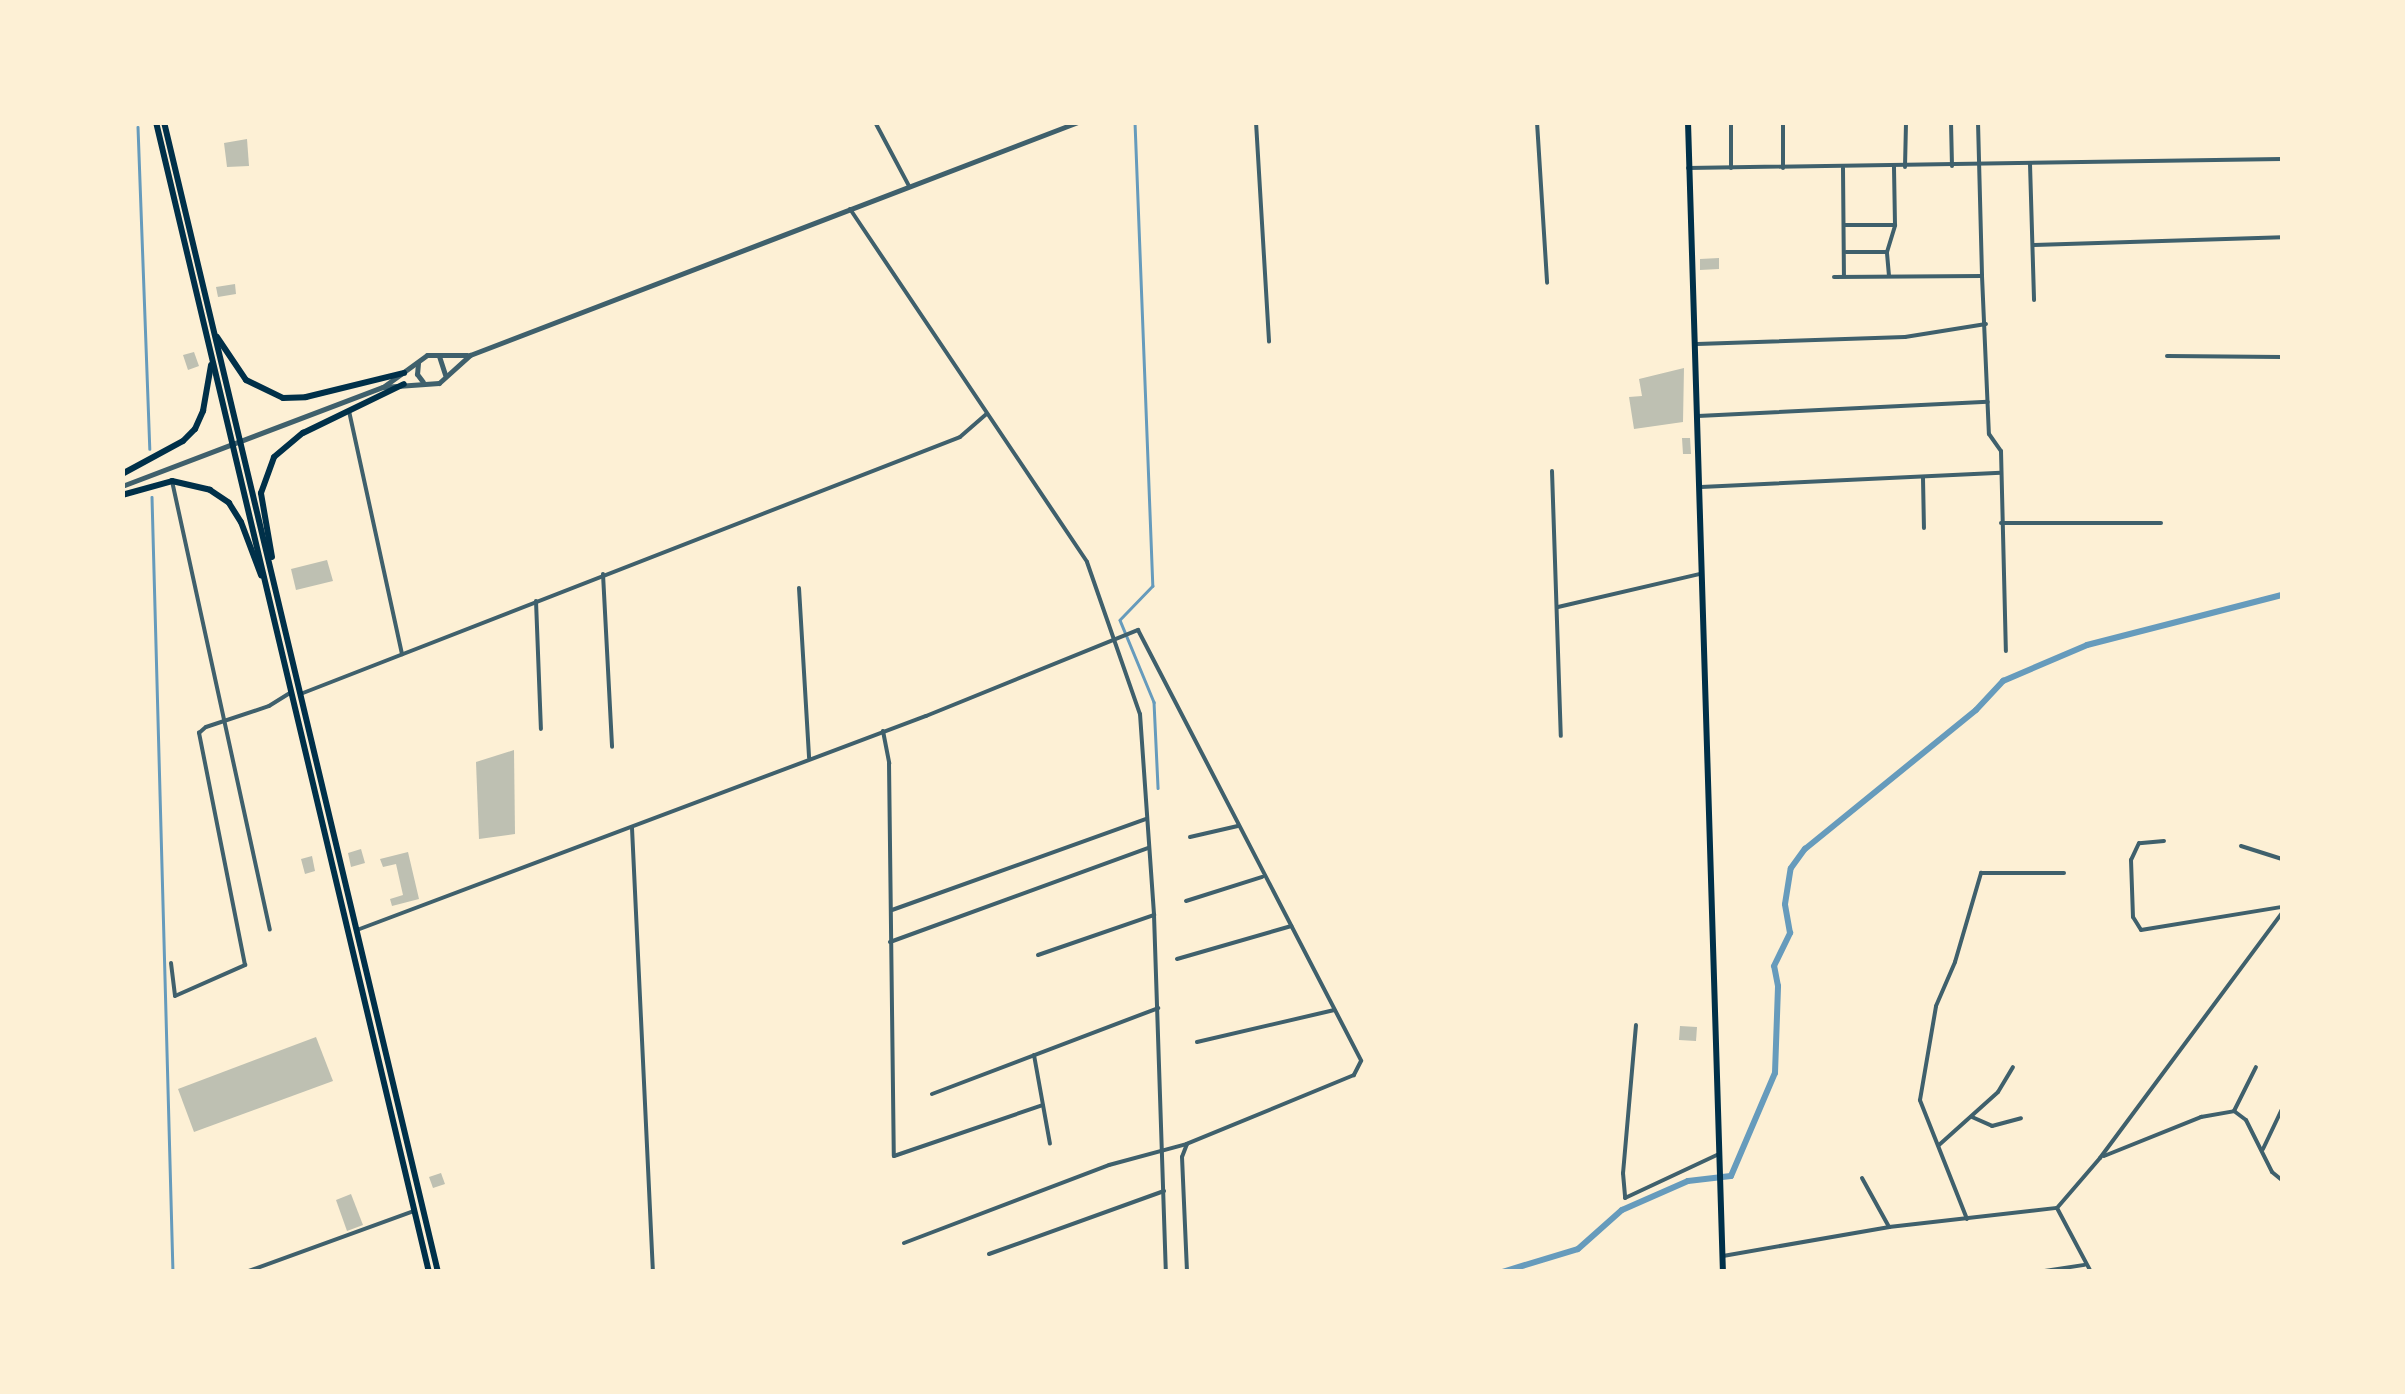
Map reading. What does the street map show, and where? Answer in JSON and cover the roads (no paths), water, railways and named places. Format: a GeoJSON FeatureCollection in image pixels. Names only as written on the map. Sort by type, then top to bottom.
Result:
{"type":"FeatureCollection","features":[{"type":"Feature","properties":{"kind":"main road"},"geometry":{"type":"LineString","coordinates":[[156,122],[265,582],[356,930],[438,1272]]}},
{"type":"Feature","properties":{"kind":"main road"},"geometry":{"type":"LineString","coordinates":[[164,122],[280,608]]}},
{"type":"Feature","properties":{"kind":"main road"},"geometry":{"type":"LineString","coordinates":[[1688,122],[1724,1272]]}},
{"type":"Feature","properties":{"kind":"main road"},"geometry":{"type":"LineString","coordinates":[[214,332],[246,380],[274,397],[306,397],[404,372]]}},
{"type":"Feature","properties":{"kind":"main road"},"geometry":{"type":"LineString","coordinates":[[122,474],[184,441],[195,429],[203,411],[212,358]]}},
{"type":"Feature","properties":{"kind":"main road"},"geometry":{"type":"LineString","coordinates":[[404,384],[290,440],[265,473],[262,503],[296,693],[429,1272]]}},
{"type":"Feature","properties":{"kind":"main road"},"geometry":{"type":"LineString","coordinates":[[122,495],[172,481],[210,490],[230,503],[265,582]]}},
{"type":"Feature","properties":{"kind":"street"},"geometry":{"type":"LineString","coordinates":[[875,122],[909,186]]}},
{"type":"Feature","properties":{"kind":"street"},"geometry":{"type":"LineString","coordinates":[[384,386],[438,382],[470,355],[1078,122]]}},
{"type":"Feature","properties":{"kind":"street"},"geometry":{"type":"LineString","coordinates":[[1256,122],[1268,342]]}},
{"type":"Feature","properties":{"kind":"street"},"geometry":{"type":"LineString","coordinates":[[1537,122],[1547,283]]}},
{"type":"Feature","properties":{"kind":"street"},"geometry":{"type":"LineString","coordinates":[[1731,122],[1731,168]]}},
{"type":"Feature","properties":{"kind":"street"},"geometry":{"type":"LineString","coordinates":[[1783,122],[1783,168]]}},
{"type":"Feature","properties":{"kind":"street"},"geometry":{"type":"LineString","coordinates":[[1905,167],[1906,122]]}},
{"type":"Feature","properties":{"kind":"street"},"geometry":{"type":"LineString","coordinates":[[1951,122],[1952,166]]}},
{"type":"Feature","properties":{"kind":"street"},"geometry":{"type":"LineString","coordinates":[[1978,122],[1989,434],[2001,451],[2006,651]]}},
{"type":"Feature","properties":{"kind":"street"},"geometry":{"type":"LineString","coordinates":[[2282,122],[2282,247]]}},
{"type":"Feature","properties":{"kind":"street"},"geometry":{"type":"LineString","coordinates":[[1688,168],[2282,158]]}},
{"type":"Feature","properties":{"kind":"street"},"geometry":{"type":"LineString","coordinates":[[2030,164],[2034,300]]}},
{"type":"Feature","properties":{"kind":"street"},"geometry":{"type":"LineString","coordinates":[[1889,276],[1886,252],[1895,225],[1894,167]]}},
{"type":"Feature","properties":{"kind":"street"},"geometry":{"type":"LineString","coordinates":[[1842,168],[1844,276]]}},
{"type":"Feature","properties":{"kind":"street"},"geometry":{"type":"LineString","coordinates":[[849,207],[1087,562],[1111,640],[1140,714],[1154,915],[1166,1272]]}},
{"type":"Feature","properties":{"kind":"street"},"geometry":{"type":"LineString","coordinates":[[1845,225],[1895,225]]}},
{"type":"Feature","properties":{"kind":"street"},"geometry":{"type":"LineString","coordinates":[[2034,244],[2282,237]]}},
{"type":"Feature","properties":{"kind":"street"},"geometry":{"type":"LineString","coordinates":[[1846,252],[1886,252]]}},
{"type":"Feature","properties":{"kind":"street"},"geometry":{"type":"LineString","coordinates":[[1834,277],[1982,276]]}},
{"type":"Feature","properties":{"kind":"street"},"geometry":{"type":"LineString","coordinates":[[1695,344],[1888,338],[1986,324]]}},
{"type":"Feature","properties":{"kind":"street"},"geometry":{"type":"LineString","coordinates":[[122,486],[384,386],[427,355],[470,355]]}},
{"type":"Feature","properties":{"kind":"street"},"geometry":{"type":"LineString","coordinates":[[439,356],[445,374]]}},
{"type":"Feature","properties":{"kind":"street"},"geometry":{"type":"LineString","coordinates":[[2167,356],[2282,358]]}},
{"type":"Feature","properties":{"kind":"street"},"geometry":{"type":"LineString","coordinates":[[418,363],[417,374],[423,382]]}},
{"type":"Feature","properties":{"kind":"street"},"geometry":{"type":"LineString","coordinates":[[1698,416],[1988,402]]}},
{"type":"Feature","properties":{"kind":"street"},"geometry":{"type":"LineString","coordinates":[[349,411],[402,654]]}},
{"type":"Feature","properties":{"kind":"street"},"geometry":{"type":"LineString","coordinates":[[171,963],[176,996],[245,965],[200,738],[206,727],[269,706],[960,437],[986,414]]}},
{"type":"Feature","properties":{"kind":"street"},"geometry":{"type":"LineString","coordinates":[[1552,471],[1561,736]]}},
{"type":"Feature","properties":{"kind":"street"},"geometry":{"type":"LineString","coordinates":[[1701,487],[2001,473]]}},
{"type":"Feature","properties":{"kind":"street"},"geometry":{"type":"LineString","coordinates":[[1923,478],[1924,528]]}},
{"type":"Feature","properties":{"kind":"street"},"geometry":{"type":"LineString","coordinates":[[172,481],[270,929]]}},
{"type":"Feature","properties":{"kind":"street"},"geometry":{"type":"LineString","coordinates":[[2001,523],[2161,523]]}},
{"type":"Feature","properties":{"kind":"street"},"geometry":{"type":"LineString","coordinates":[[1558,607],[1704,573]]}},
{"type":"Feature","properties":{"kind":"street"},"geometry":{"type":"LineString","coordinates":[[603,574],[612,747]]}},
{"type":"Feature","properties":{"kind":"street"},"geometry":{"type":"LineString","coordinates":[[799,588],[810,759]]}},
{"type":"Feature","properties":{"kind":"street"},"geometry":{"type":"LineString","coordinates":[[536,601],[542,729]]}},
{"type":"Feature","properties":{"kind":"street"},"geometry":{"type":"LineString","coordinates":[[356,930],[632,828],[1136,630],[1143,634],[1361,1061],[1354,1075],[1187,1144],[1163,1147],[904,1242]]}},
{"type":"Feature","properties":{"kind":"street"},"geometry":{"type":"LineString","coordinates":[[884,731],[889,763],[894,1156],[1043,1106]]}},
{"type":"Feature","properties":{"kind":"street"},"geometry":{"type":"LineString","coordinates":[[890,910],[904,910],[1146,819]]}},
{"type":"Feature","properties":{"kind":"street"},"geometry":{"type":"LineString","coordinates":[[1190,836],[1238,826]]}},
{"type":"Feature","properties":{"kind":"street"},"geometry":{"type":"LineString","coordinates":[[632,828],[653,1272]]}},
{"type":"Feature","properties":{"kind":"street"},"geometry":{"type":"LineString","coordinates":[[2164,842],[2139,844],[2131,860],[2132,917],[2141,930],[2282,910]]}},
{"type":"Feature","properties":{"kind":"street"},"geometry":{"type":"LineString","coordinates":[[2242,846],[2282,859]]}},
{"type":"Feature","properties":{"kind":"street"},"geometry":{"type":"LineString","coordinates":[[890,942],[1148,848]]}},
{"type":"Feature","properties":{"kind":"street"},"geometry":{"type":"LineString","coordinates":[[1967,1218],[1920,1100],[1921,1076],[1936,1006],[1955,962],[1980,873],[2064,873]]}},
{"type":"Feature","properties":{"kind":"street"},"geometry":{"type":"LineString","coordinates":[[1186,900],[1264,876]]}},
{"type":"Feature","properties":{"kind":"street"},"geometry":{"type":"LineString","coordinates":[[1723,1256],[1889,1227],[2057,1208],[2100,1158],[2282,910]]}},
{"type":"Feature","properties":{"kind":"street"},"geometry":{"type":"LineString","coordinates":[[1038,956],[1154,915]]}},
{"type":"Feature","properties":{"kind":"street"},"geometry":{"type":"LineString","coordinates":[[1177,959],[1290,926]]}},
{"type":"Feature","properties":{"kind":"street"},"geometry":{"type":"LineString","coordinates":[[932,1094],[1158,1008]]}},
{"type":"Feature","properties":{"kind":"street"},"geometry":{"type":"LineString","coordinates":[[1197,1042],[1334,1010]]}},
{"type":"Feature","properties":{"kind":"street"},"geometry":{"type":"LineString","coordinates":[[1636,1025],[1623,1173],[1625,1198],[1720,1154]]}},
{"type":"Feature","properties":{"kind":"street"},"geometry":{"type":"LineString","coordinates":[[1034,1055],[1050,1144]]}},
{"type":"Feature","properties":{"kind":"street"},"geometry":{"type":"LineString","coordinates":[[1939,1145],[1998,1092],[2013,1067]]}},
{"type":"Feature","properties":{"kind":"street"},"geometry":{"type":"LineString","coordinates":[[2234,1111],[2256,1067]]}},
{"type":"Feature","properties":{"kind":"street"},"geometry":{"type":"LineString","coordinates":[[2263,1149],[2282,1109]]}},
{"type":"Feature","properties":{"kind":"street"},"geometry":{"type":"LineString","coordinates":[[2100,1158],[2201,1117],[2234,1111],[2246,1120],[2272,1172],[2282,1180]]}},
{"type":"Feature","properties":{"kind":"street"},"geometry":{"type":"LineString","coordinates":[[1972,1117],[1992,1126],[2021,1118]]}},
{"type":"Feature","properties":{"kind":"street"},"geometry":{"type":"LineString","coordinates":[[1187,1144],[1182,1156],[1187,1272]]}},
{"type":"Feature","properties":{"kind":"street"},"geometry":{"type":"LineString","coordinates":[[1862,1178],[1889,1227]]}},
{"type":"Feature","properties":{"kind":"street"},"geometry":{"type":"LineString","coordinates":[[988,1254],[1164,1191]]}},
{"type":"Feature","properties":{"kind":"street"},"geometry":{"type":"LineString","coordinates":[[2057,1208],[2091,1272]]}},
{"type":"Feature","properties":{"kind":"street"},"geometry":{"type":"LineString","coordinates":[[246,1272],[414,1211]]}},
{"type":"Feature","properties":{"kind":"street"},"geometry":{"type":"LineString","coordinates":[[2038,1272],[2084,1265]]}},
{"type":"Feature","properties":{"kind":"waterway"},"geometry":{"type":"LineString","coordinates":[[1135,122],[1153,586],[1120,620],[1154,702],[1158,788]]}},
{"type":"Feature","properties":{"kind":"waterway"},"geometry":{"type":"LineString","coordinates":[[138,127],[150,449]]}},
{"type":"Feature","properties":{"kind":"waterway"},"geometry":{"type":"LineString","coordinates":[[152,497],[173,1272]]}},
{"type":"Feature","properties":{"kind":"waterway"},"geometry":{"type":"LineString","coordinates":[[1502,1272],[1578,1249],[1622,1210],[1688,1181],[1731,1176],[1775,1073],[1778,986],[1774,966],[1790,933],[1785,904],[1791,868],[1805,849],[1976,710],[2003,681],[2087,645],[2282,595]]}}]}
